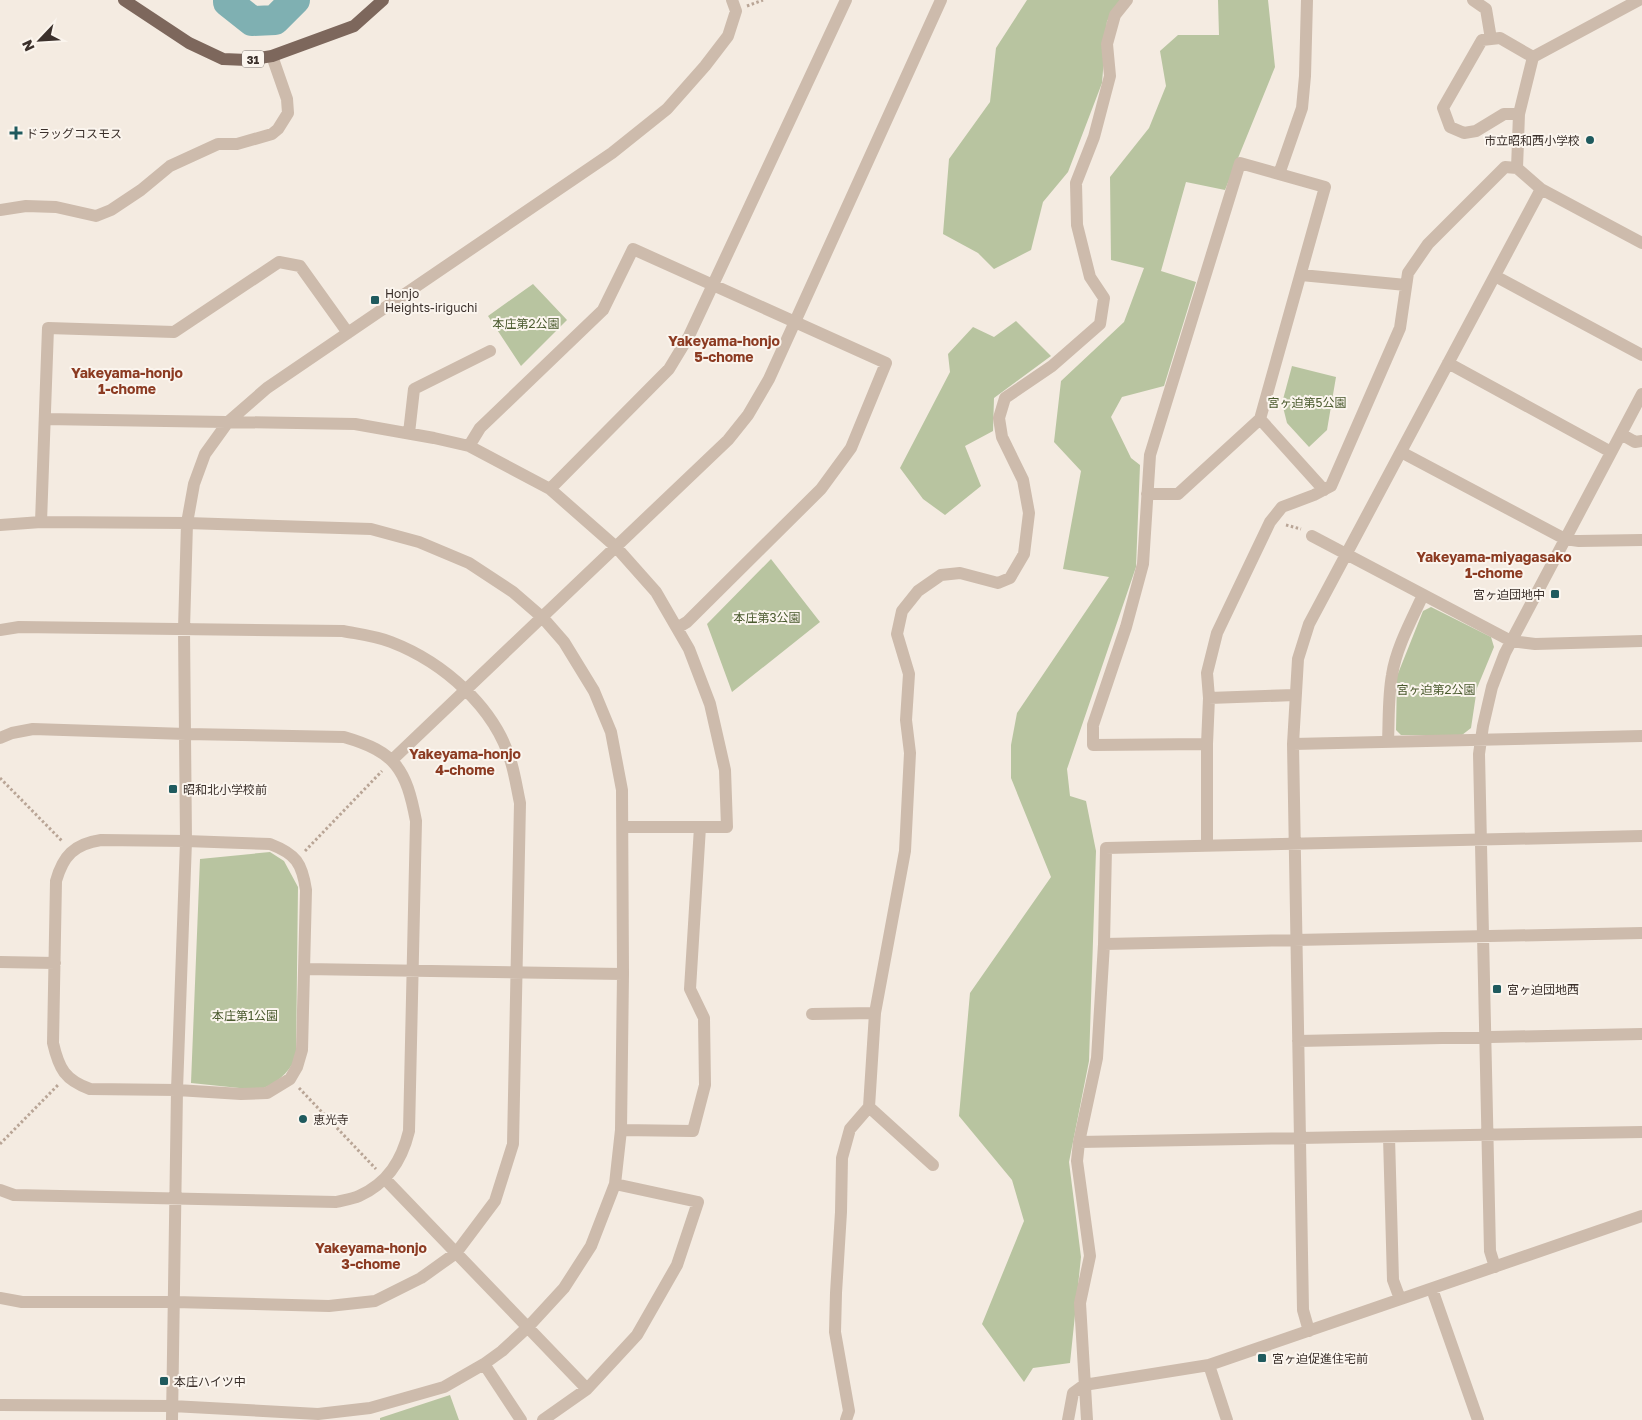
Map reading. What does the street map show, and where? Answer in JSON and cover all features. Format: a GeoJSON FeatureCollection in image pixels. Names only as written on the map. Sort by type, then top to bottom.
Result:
{"type":"FeatureCollection","features":[{"type":"Feature","properties":{"kind":"main road","name":"31"},"geometry":{"type":"LineString","coordinates":[[124,0],[189,43],[223,59],[247,60],[272,56],[354,26],[383,0]]}},
{"type":"Feature","properties":{"kind":"street"},"geometry":{"type":"LineString","coordinates":[[172,1420],[177,1090],[186,841],[184,629],[187,523],[194,484],[205,454],[228,422],[267,388],[612,153],[667,109],[705,66],[728,36],[736,11],[732,0]]}},
{"type":"Feature","properties":{"kind":"street"},"geometry":{"type":"LineString","coordinates":[[550,489],[670,369],[689,336],[846,0]]}},
{"type":"Feature","properties":{"kind":"street"},"geometry":{"type":"LineString","coordinates":[[392,760],[728,440],[748,415],[769,379],[941,0]]}},
{"type":"Feature","properties":{"kind":"street"},"geometry":{"type":"LineString","coordinates":[[846,1420],[849,1411],[835,1332],[842,1158],[850,1129],[869,1107],[875,1013],[905,851],[910,753],[906,720],[909,674],[897,634],[902,611],[918,591],[941,575],[960,573],[998,583],[1010,578],[1024,554],[1029,513],[1022,480],[1002,437],[999,418],[1005,398],[1052,366],[1100,324],[1104,298],[1090,277],[1077,225],[1076,184],[1094,137],[1110,76],[1107,44],[1112,24],[1115,15],[1127,0]]}},
{"type":"Feature","properties":{"kind":"street"},"geometry":{"type":"LineString","coordinates":[[1279,174],[1302,108],[1305,76],[1307,0]]}},
{"type":"Feature","properties":{"kind":"street"},"geometry":{"type":"LineString","coordinates":[[1473,0],[1486,9],[1491,39]]}},
{"type":"Feature","properties":{"kind":"street"},"geometry":{"type":"LineString","coordinates":[[1517,168],[1519,114],[1533,57],[1638,0]]}},
{"type":"Feature","properties":{"kind":"street"},"geometry":{"type":"LineString","coordinates":[[1519,114],[1504,114],[1476,131],[1464,133],[1450,127],[1443,108],[1482,40],[1500,38],[1533,57]]}},
{"type":"Feature","properties":{"kind":"street"},"geometry":{"type":"LineString","coordinates":[[0,210],[26,206],[56,207],[96,216],[111,210],[141,190],[170,166],[218,144],[237,144],[272,134],[278,130],[288,113],[287,99],[272,56]]}},
{"type":"Feature","properties":{"kind":"street"},"geometry":{"type":"LineString","coordinates":[[1147,494],[1178,494],[1260,419],[1326,187],[1240,163],[1150,455],[1147,494],[1143,564],[1126,626],[1093,725],[1093,745],[1207,744]]}},
{"type":"Feature","properties":{"kind":"street"},"geometry":{"type":"LineString","coordinates":[[1207,846],[1208,673],[1217,633],[1270,522],[1282,507],[1332,486],[1400,328],[1408,273],[1428,244],[1505,167],[1517,168],[1541,189],[1642,242]]}},
{"type":"Feature","properties":{"kind":"street"},"geometry":{"type":"LineString","coordinates":[[1310,1331],[1303,1310],[1294,844],[1293,744],[1298,659],[1309,624],[1541,189]]}},
{"type":"Feature","properties":{"kind":"street"},"geometry":{"type":"LineString","coordinates":[[469,446],[480,428],[603,310],[633,249],[886,363],[852,448],[821,489],[687,622],[677,628]]}},
{"type":"Feature","properties":{"kind":"street"},"geometry":{"type":"LineString","coordinates":[[41,522],[48,328],[174,332],[279,262],[300,266],[348,333]]}},
{"type":"Feature","properties":{"kind":"street"},"geometry":{"type":"LineString","coordinates":[[1301,275],[1406,284]]}},
{"type":"Feature","properties":{"kind":"street"},"geometry":{"type":"LineString","coordinates":[[1495,276],[1642,355]]}},
{"type":"Feature","properties":{"kind":"street"},"geometry":{"type":"LineString","coordinates":[[409,434],[414,389],[490,351]]}},
{"type":"Feature","properties":{"kind":"street"},"geometry":{"type":"LineString","coordinates":[[1448,363],[1611,452]]}},
{"type":"Feature","properties":{"kind":"street"},"geometry":{"type":"LineString","coordinates":[[1495,1267],[1490,1251],[1479,754],[1481,739],[1492,687],[1511,641],[1642,394]]}},
{"type":"Feature","properties":{"kind":"street"},"geometry":{"type":"LineString","coordinates":[[45,419],[355,424],[469,446],[550,489],[616,547],[656,592],[689,649],[710,704],[725,770],[727,827],[622,827]]}},
{"type":"Feature","properties":{"kind":"street"},"geometry":{"type":"LineString","coordinates":[[1260,419],[1324,490]]}},
{"type":"Feature","properties":{"kind":"street"},"geometry":{"type":"LineString","coordinates":[[1621,434],[1635,442],[1642,442]]}},
{"type":"Feature","properties":{"kind":"street"},"geometry":{"type":"LineString","coordinates":[[1401,452],[1565,539],[1579,541],[1642,540]]}},
{"type":"Feature","properties":{"kind":"street"},"geometry":{"type":"LineString","coordinates":[[0,525],[41,522],[187,523],[371,530],[419,542],[469,563],[513,592],[543,618],[564,642],[594,690],[611,732],[622,790],[623,974],[621,1130],[615,1184],[591,1246],[564,1288],[529,1326],[502,1351],[484,1364],[444,1387],[370,1408],[318,1417],[172,1406],[0,1405]]}},
{"type":"Feature","properties":{"kind":"street"},"geometry":{"type":"LineString","coordinates":[[1312,536],[1511,641],[1535,644],[1642,641]]}},
{"type":"Feature","properties":{"kind":"street"},"geometry":{"type":"LineString","coordinates":[[1388,742],[1389,697],[1392,673],[1405,634],[1422,594]]}},
{"type":"Feature","properties":{"kind":"street"},"geometry":{"type":"LineString","coordinates":[[0,630],[19,627],[343,631],[390,641],[425,658],[467,690],[492,721],[511,760],[520,803],[513,1144],[495,1202],[456,1253],[422,1278],[375,1301],[329,1306],[174,1302],[22,1302],[0,1298]]}},
{"type":"Feature","properties":{"kind":"street"},"geometry":{"type":"LineString","coordinates":[[1209,698],[1295,695]]}},
{"type":"Feature","properties":{"kind":"street"},"geometry":{"type":"LineString","coordinates":[[0,738],[12,733],[32,729],[344,737],[364,743],[382,752],[392,760],[403,775],[411,793],[416,821],[409,1131],[404,1149],[394,1169],[385,1179],[359,1196],[336,1202],[14,1195],[0,1190]]}},
{"type":"Feature","properties":{"kind":"street"},"geometry":{"type":"LineString","coordinates":[[1293,744],[1642,736]]}},
{"type":"Feature","properties":{"kind":"street"},"geometry":{"type":"LineString","coordinates":[[621,1130],[693,1130],[696,1122],[705,1085],[704,1018],[690,989],[700,827]]}},
{"type":"Feature","properties":{"kind":"street"},"geometry":{"type":"LineString","coordinates":[[1087,1420],[1080,1303],[1090,1256],[1077,1161],[1079,1142],[1097,1058],[1104,944],[1106,848],[1642,836]]}},
{"type":"Feature","properties":{"kind":"street"},"geometry":{"type":"LineString","coordinates":[[101,840],[186,841],[270,844],[292,855],[303,871],[306,890],[302,1050],[297,1067],[290,1079],[267,1093],[241,1094],[177,1090],[90,1089],[77,1084],[67,1077],[56,1059],[53,1044],[56,881],[60,866],[71,851],[86,842],[101,840]]}},
{"type":"Feature","properties":{"kind":"street"},"geometry":{"type":"LineString","coordinates":[[1104,944],[1642,933]]}},
{"type":"Feature","properties":{"kind":"street"},"geometry":{"type":"LineString","coordinates":[[0,962],[55,963]]}},
{"type":"Feature","properties":{"kind":"street"},"geometry":{"type":"LineString","coordinates":[[305,969],[623,974]]}},
{"type":"Feature","properties":{"kind":"street"},"geometry":{"type":"LineString","coordinates":[[812,1014],[875,1013]]}},
{"type":"Feature","properties":{"kind":"street"},"geometry":{"type":"LineString","coordinates":[[1298,1041],[1642,1034]]}},
{"type":"Feature","properties":{"kind":"street"},"geometry":{"type":"LineString","coordinates":[[869,1107],[933,1165]]}},
{"type":"Feature","properties":{"kind":"street"},"geometry":{"type":"LineString","coordinates":[[1079,1142],[1642,1132]]}},
{"type":"Feature","properties":{"kind":"street"},"geometry":{"type":"LineString","coordinates":[[1390,1137],[1393,1280],[1400,1300]]}},
{"type":"Feature","properties":{"kind":"street"},"geometry":{"type":"LineString","coordinates":[[385,1179],[588,1389]]}},
{"type":"Feature","properties":{"kind":"street"},"geometry":{"type":"LineString","coordinates":[[543,1420],[588,1389],[637,1335],[676,1265],[698,1202],[615,1184]]}},
{"type":"Feature","properties":{"kind":"street"},"geometry":{"type":"LineString","coordinates":[[1068,1420],[1073,1393],[1084,1385],[1209,1365],[1642,1216]]}},
{"type":"Feature","properties":{"kind":"street"},"geometry":{"type":"LineString","coordinates":[[1432,1289],[1478,1420]]}},
{"type":"Feature","properties":{"kind":"street"},"geometry":{"type":"LineString","coordinates":[[484,1364],[521,1420]]}},
{"type":"Feature","properties":{"kind":"street"},"geometry":{"type":"LineString","coordinates":[[1209,1365],[1227,1420]]}},
{"type":"Feature","properties":{"kind":"path"},"geometry":{"type":"LineString","coordinates":[[1270,522],[1304,529],[1312,536]]}},
{"type":"Feature","properties":{"kind":"path"},"geometry":{"type":"LineString","coordinates":[[296,860],[392,760]]}},
{"type":"Feature","properties":{"kind":"path"},"geometry":{"type":"LineString","coordinates":[[0,778],[71,851]]}},
{"type":"Feature","properties":{"kind":"path"},"geometry":{"type":"LineString","coordinates":[[0,1144],[67,1077]]}},
{"type":"Feature","properties":{"kind":"path"},"geometry":{"type":"LineString","coordinates":[[290,1079],[385,1179]]}},
{"type":"Feature","properties":{"kind":"green space"},"geometry":{"type":"Polygon","coordinates":[[[1027,0],[1122,0],[1107,21],[1102,83],[1068,172],[1043,202],[1031,250],[994,269],[978,253],[943,234],[949,159],[990,102],[996,48],[1027,0]]]}},
{"type":"Feature","properties":{"kind":"green space"},"geometry":{"type":"Polygon","coordinates":[[[1218,0],[1268,0],[1275,67],[1225,190],[1186,182],[1161,271],[1196,282],[1164,386],[1122,397],[1111,417],[1131,458],[1140,465],[1136,567],[1067,769],[1070,796],[1086,801],[1096,851],[1089,1061],[1069,1162],[1081,1257],[1070,1363],[1033,1368],[1024,1382],[982,1324],[1024,1221],[1012,1180],[959,1116],[970,993],[1051,877],[1011,778],[1011,745],[1017,713],[1109,577],[1063,569],[1081,471],[1054,442],[1061,381],[1124,322],[1144,268],[1111,260],[1110,177],[1149,128],[1166,86],[1160,51],[1178,35],[1219,35],[1218,0]]]}},
{"type":"Feature","properties":{"kind":"green space","name":"本庄第2公園"},"geometry":{"type":"Polygon","coordinates":[[[533,284],[567,320],[521,366],[488,316],[533,284]]]}},
{"type":"Feature","properties":{"kind":"green space"},"geometry":{"type":"Polygon","coordinates":[[[1016,321],[1051,356],[994,398],[993,431],[965,446],[981,486],[945,515],[923,499],[900,468],[950,372],[948,354],[973,327],[994,337],[1016,321]]]}},
{"type":"Feature","properties":{"kind":"green space","name":"宮ヶ迫第5公園"},"geometry":{"type":"Polygon","coordinates":[[[1292,366],[1336,377],[1327,430],[1309,447],[1287,423],[1282,403],[1292,366]]]}},
{"type":"Feature","properties":{"kind":"green space","name":"本庄第3公園"},"geometry":{"type":"Polygon","coordinates":[[[771,559],[820,622],[732,692],[707,624],[771,559]]]}},
{"type":"Feature","properties":{"kind":"green space","name":"宮ヶ迫第2公園"},"geometry":{"type":"Polygon","coordinates":[[[1431,607],[1491,637],[1494,647],[1477,688],[1471,728],[1462,735],[1401,735],[1396,730],[1397,676],[1423,611],[1431,607]]]}},
{"type":"Feature","properties":{"kind":"green space","name":"本庄第1公園"},"geometry":{"type":"Polygon","coordinates":[[[270,852],[284,861],[298,887],[296,1058],[281,1078],[258,1090],[191,1083],[200,859],[270,852]]]}},
{"type":"Feature","properties":{"kind":"green space"},"geometry":{"type":"Polygon","coordinates":[[[450,1395],[459,1420],[380,1420],[380,1418],[450,1395]]]}},
{"type":"Feature","properties":{"kind":"waterway"},"geometry":{"type":"LineString","coordinates":[[228,0],[228,2],[252,21],[275,20],[295,0]]}},
{"type":"Feature","properties":{"kind":"place","name":"ドラッグコスモス"},"geometry":{"type":"Point","coordinates":[16,133]}},
{"type":"Feature","properties":{"kind":"place","name":"市立昭和西小学校"},"geometry":{"type":"Point","coordinates":[1590,140]}},
{"type":"Feature","properties":{"kind":"place","name":"Honjo Heights-iriguchi"},"geometry":{"type":"Point","coordinates":[375,300]}},
{"type":"Feature","properties":{"kind":"place","name":"宮ヶ迫団地中"},"geometry":{"type":"Point","coordinates":[1555,594]}},
{"type":"Feature","properties":{"kind":"place","name":"昭和北小学校前"},"geometry":{"type":"Point","coordinates":[173,789]}},
{"type":"Feature","properties":{"kind":"place","name":"宮ヶ迫団地西"},"geometry":{"type":"Point","coordinates":[1497,989]}},
{"type":"Feature","properties":{"kind":"place","name":"恵光寺"},"geometry":{"type":"Point","coordinates":[303,1119]}},
{"type":"Feature","properties":{"kind":"place","name":"宮ヶ迫促進住宅前"},"geometry":{"type":"Point","coordinates":[1262,1358]}},
{"type":"Feature","properties":{"kind":"place","name":"本庄ハイツ中"},"geometry":{"type":"Point","coordinates":[164,1381]}},
{"type":"Feature","properties":{"kind":"district","name":"Yakeyama-honjo 5-chome"},"geometry":{"type":"Point","coordinates":[724,348]}},
{"type":"Feature","properties":{"kind":"district","name":"Yakeyama-honjo 1-chome"},"geometry":{"type":"Point","coordinates":[127,380]}},
{"type":"Feature","properties":{"kind":"district","name":"Yakeyama-miyagasako 1-chome"},"geometry":{"type":"Point","coordinates":[1494,564]}},
{"type":"Feature","properties":{"kind":"district","name":"Yakeyama-honjo 4-chome"},"geometry":{"type":"Point","coordinates":[465,762]}},
{"type":"Feature","properties":{"kind":"district","name":"Yakeyama-honjo 3-chome"},"geometry":{"type":"Point","coordinates":[371,1256]}}]}
